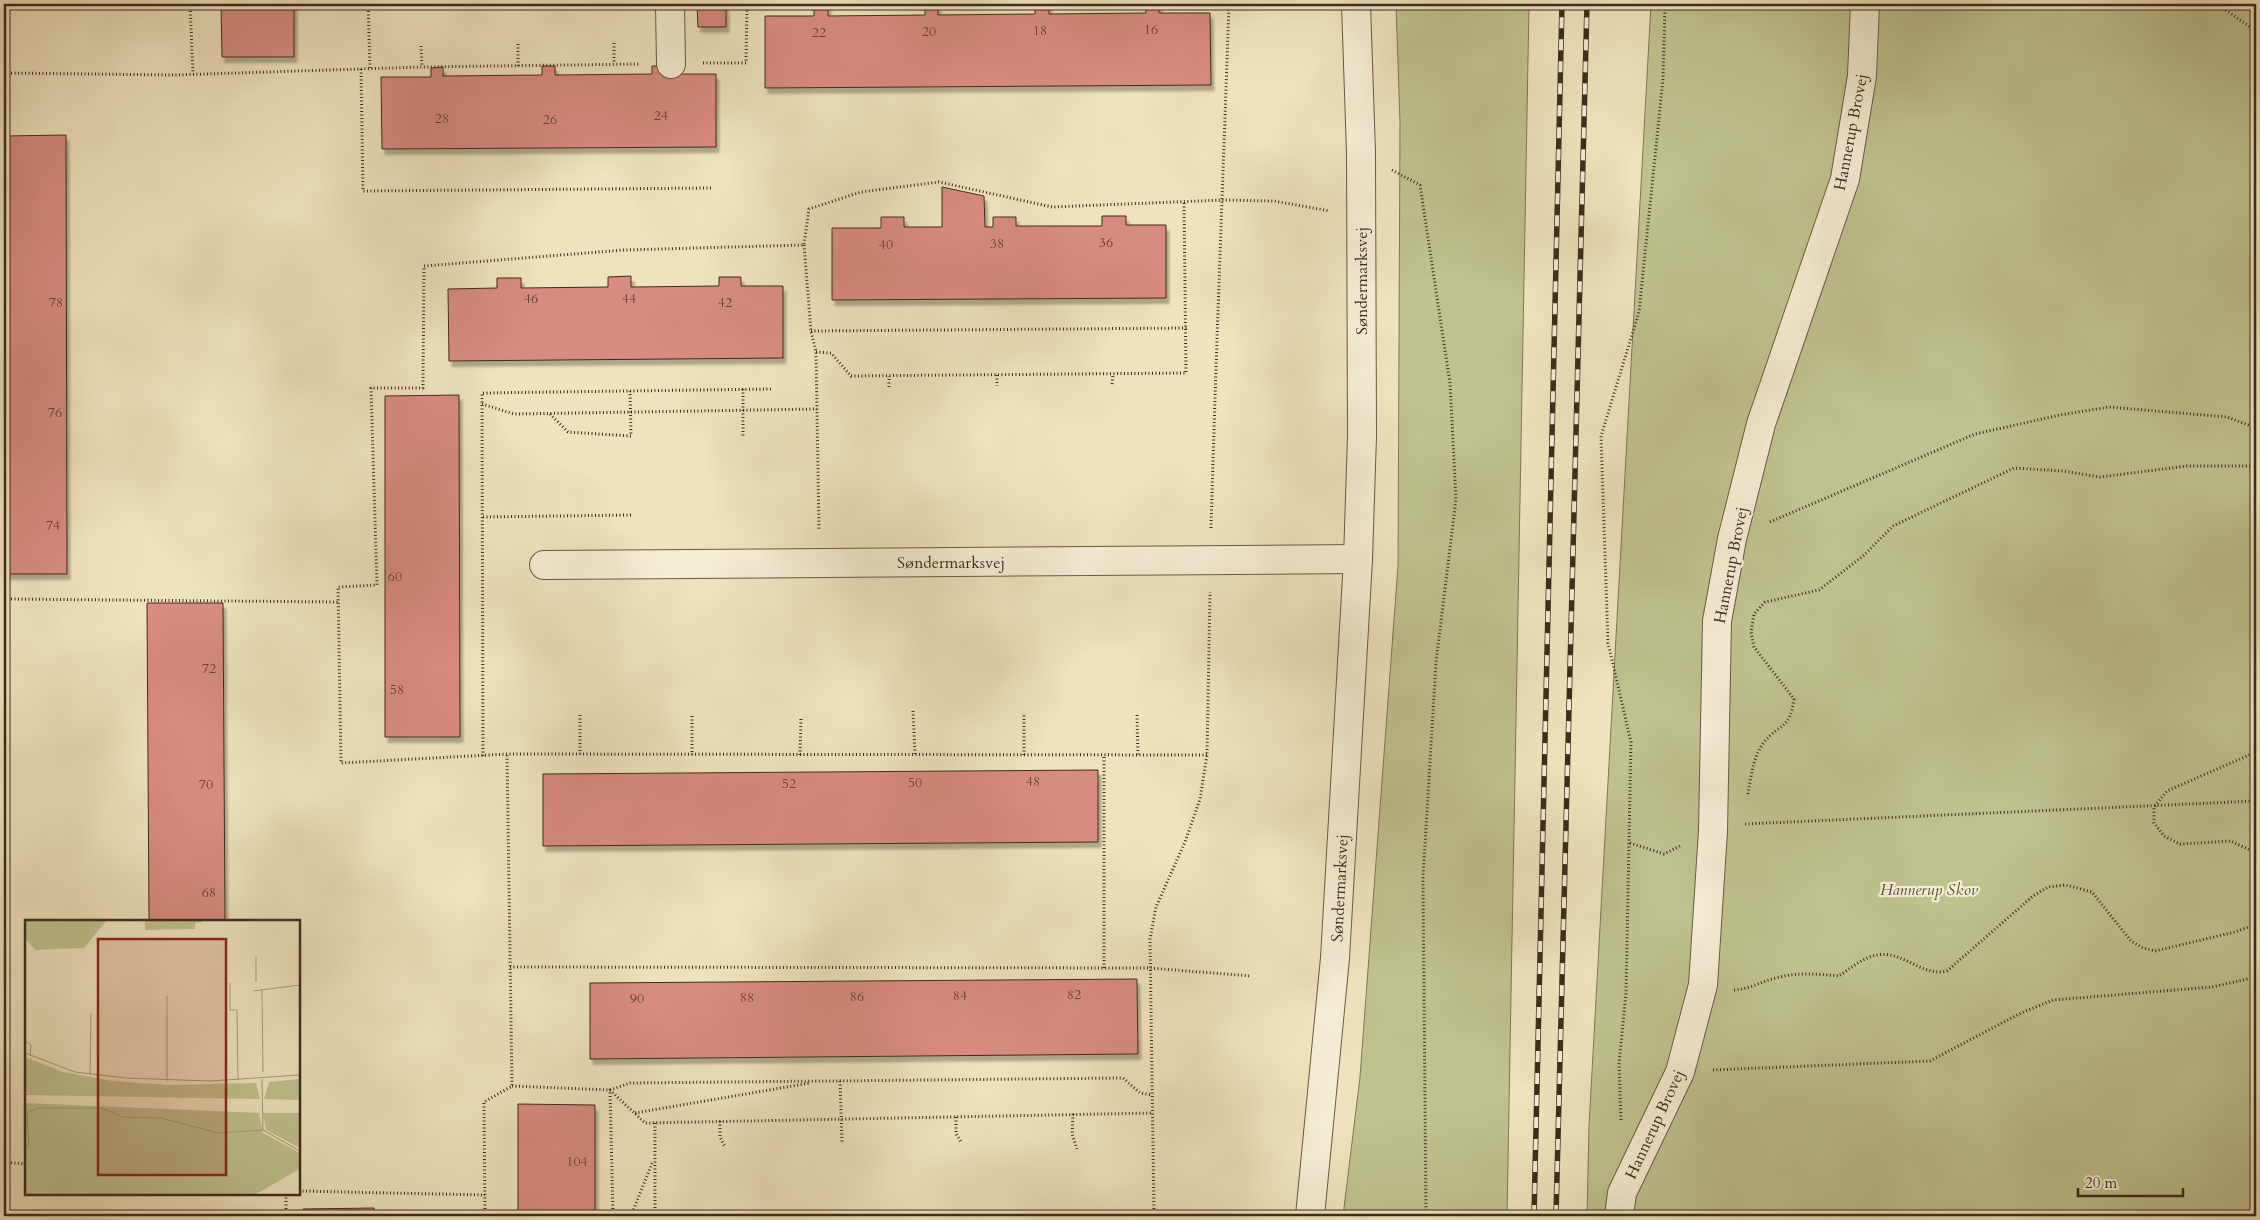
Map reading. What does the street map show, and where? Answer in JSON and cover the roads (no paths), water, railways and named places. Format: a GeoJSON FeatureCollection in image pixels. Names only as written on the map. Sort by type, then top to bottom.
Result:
{"type":"FeatureCollection","features":[{"type":"Feature","properties":{"kind":"street"},"geometry":{"type":"LineString","coordinates":[[670,4],[671,64]]}},
{"type":"Feature","properties":{"kind":"street","name":"Søndermarksvej"},"geometry":{"type":"LineString","coordinates":[[1310,1216],[1335,958],[1358,559],[1362,436],[1361,217],[1356,4]]}},
{"type":"Feature","properties":{"kind":"street","name":"Hannerup Brovej"},"geometry":{"type":"LineString","coordinates":[[1619,1216],[1622,1193],[1680,1072],[1701,992],[1713,831],[1717,621],[1732,539],[1761,424],[1844,179],[1862,76],[1865,4]]}},
{"type":"Feature","properties":{"kind":"street","name":"Søndermarksvej"},"geometry":{"type":"LineString","coordinates":[[544,565],[1358,559]]}},
{"type":"Feature","properties":{"kind":"railway"},"geometry":{"type":"LineString","coordinates":[[1534,1216],[1562,4]]}},
{"type":"Feature","properties":{"kind":"railway"},"geometry":{"type":"LineString","coordinates":[[1556,1216],[1587,4]]}},
{"type":"Feature","properties":{"kind":"park label","name":"Hannerup Skov"},"geometry":{"type":"Point","coordinates":[1929,889]}}]}
